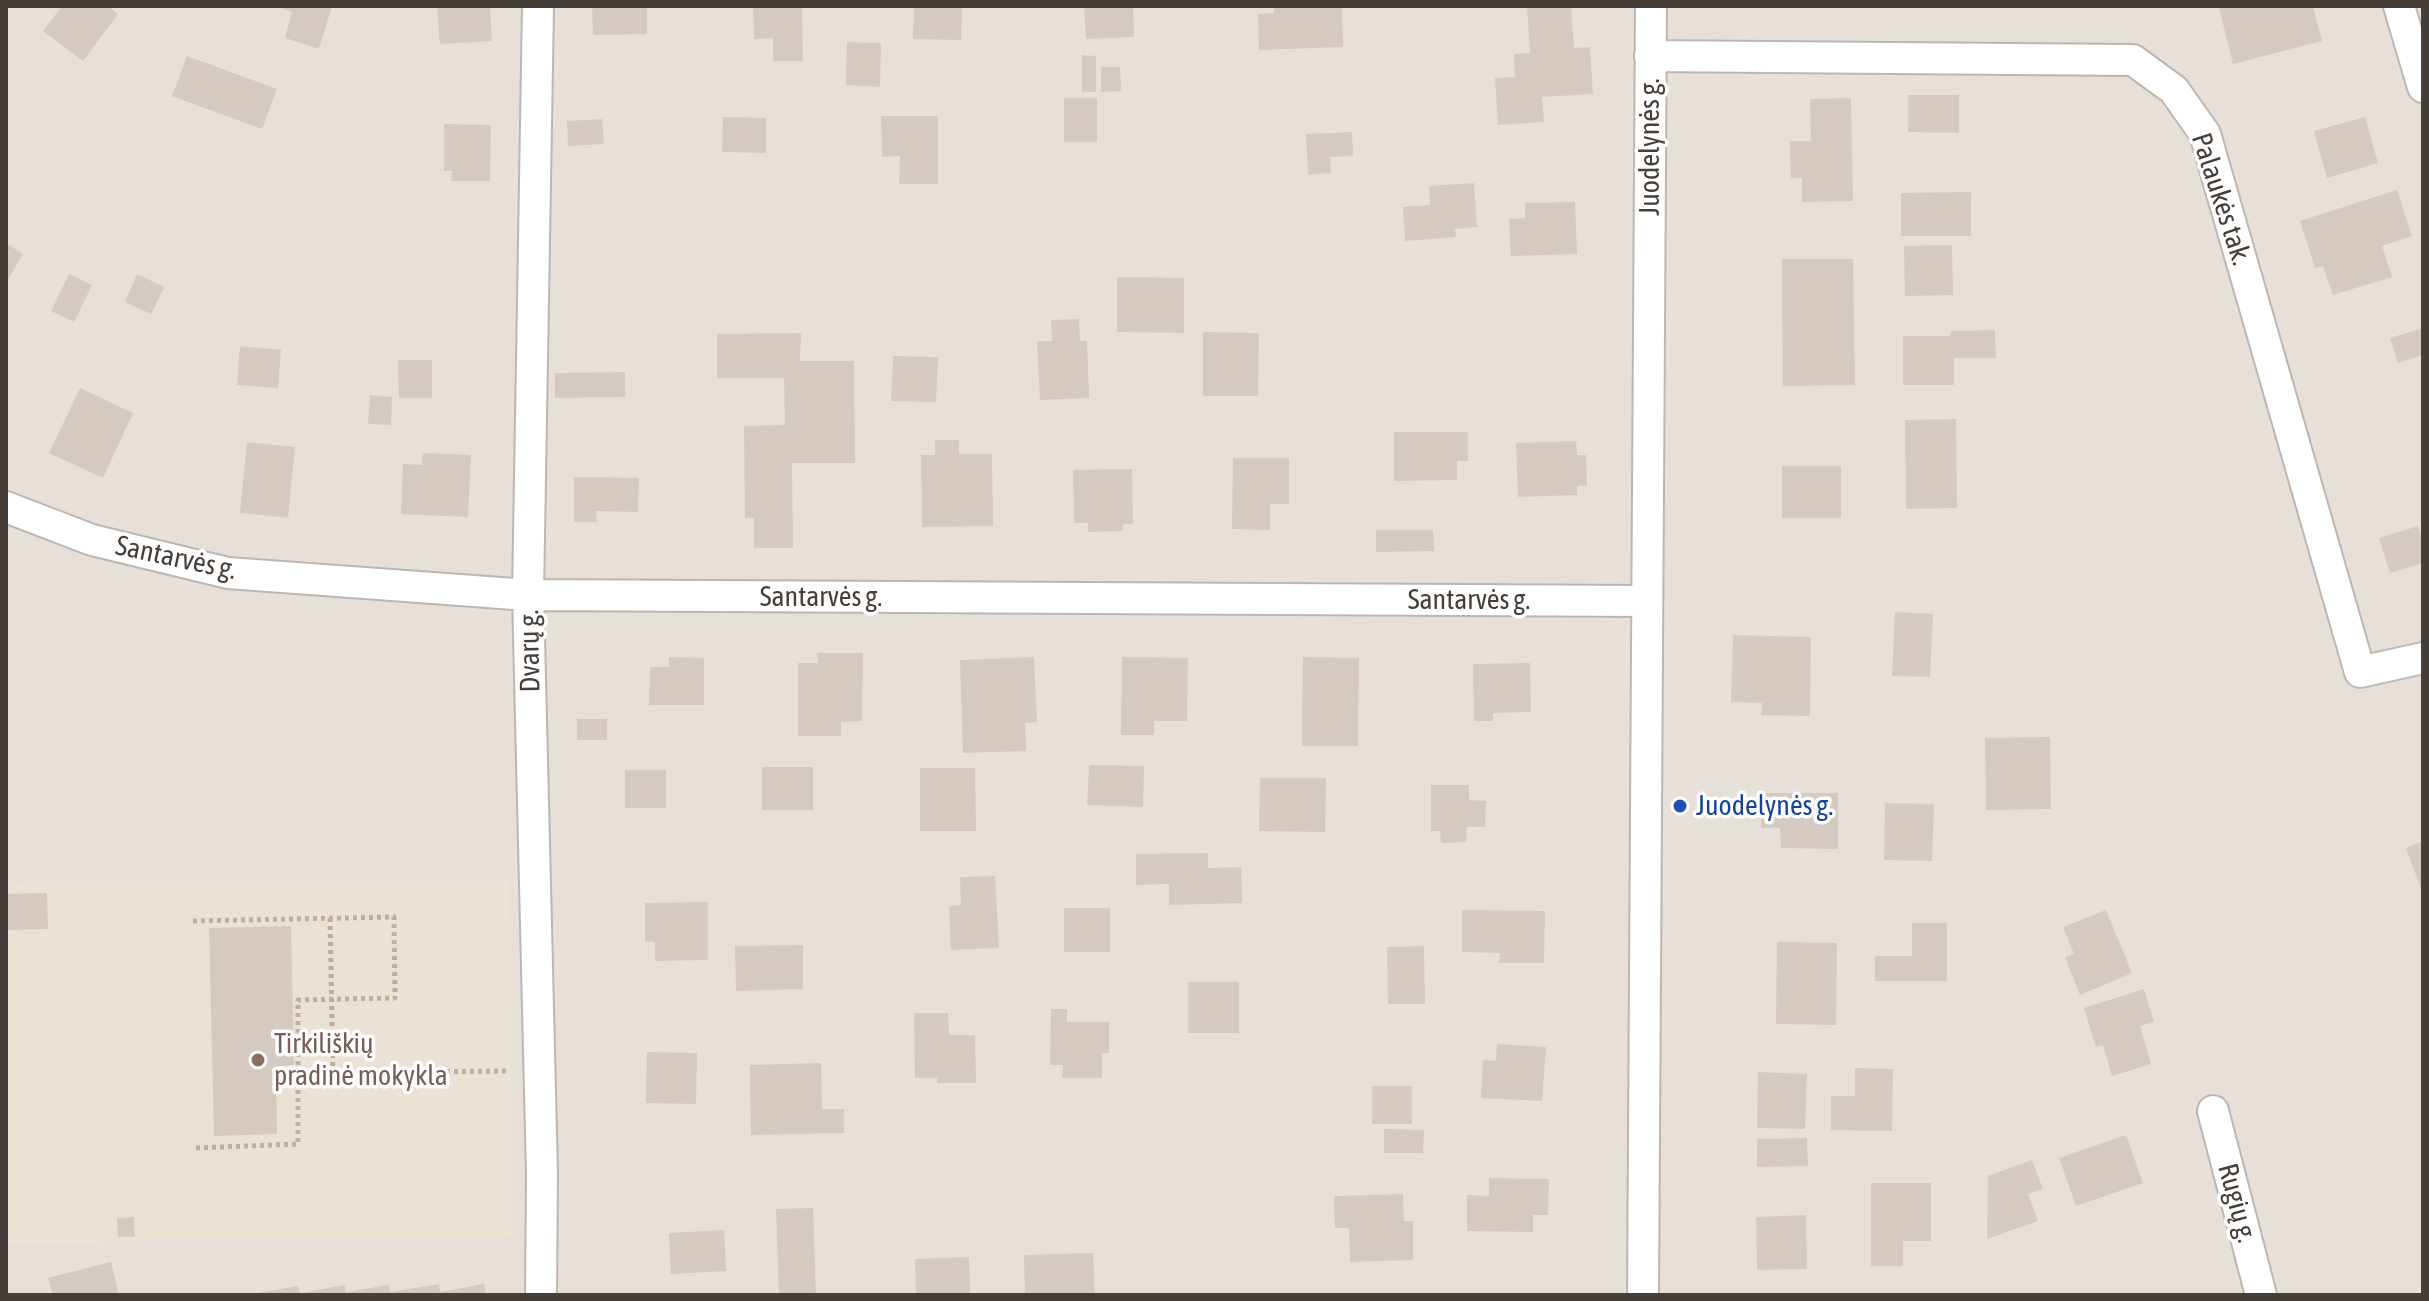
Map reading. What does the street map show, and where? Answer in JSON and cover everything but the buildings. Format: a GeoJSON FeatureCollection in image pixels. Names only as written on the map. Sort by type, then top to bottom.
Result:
{"type":"FeatureCollection","features":[{"type":"Feature","properties":{"kind":"street","name":"Dvarų g."},"geometry":{"type":"LineString","coordinates":[[538,6],[528,595],[541,1295]]}},
{"type":"Feature","properties":{"kind":"street","name":"Juodelynės g."},"geometry":{"type":"LineString","coordinates":[[1643,1295],[1651,6]]}},
{"type":"Feature","properties":{"kind":"street"},"geometry":{"type":"LineString","coordinates":[[2399,6],[2423,87]]}},
{"type":"Feature","properties":{"kind":"street","name":"Palaukės tak."},"geometry":{"type":"LineString","coordinates":[[1650,56],[2133,60],[2174,90],[2205,134],[2360,672],[2423,658]]}},
{"type":"Feature","properties":{"kind":"street","name":"Santarvės g."},"geometry":{"type":"LineString","coordinates":[[6,507],[92,540],[228,573],[528,595],[1647,601]]}},
{"type":"Feature","properties":{"kind":"street","name":"Rugių g."},"geometry":{"type":"LineString","coordinates":[[2213,1111],[2261,1295]]}},
{"type":"Feature","properties":{"kind":"path"},"geometry":{"type":"LineString","coordinates":[[193,921],[394,917],[395,998],[298,1000],[298,1144],[196,1148]]}},
{"type":"Feature","properties":{"kind":"path"},"geometry":{"type":"LineString","coordinates":[[330,918],[333,1072]]}},
{"type":"Feature","properties":{"kind":"path"},"geometry":{"type":"LineString","coordinates":[[278,1073],[539,1070]]}},
{"type":"Feature","properties":{"kind":"shaded area"},"geometry":{"type":"Polygon","coordinates":[[[6,6],[2423,6],[2423,1295],[6,1295],[6,6]]]}},
{"type":"Feature","properties":{"kind":"shaded area","name":"Tirkiliškių pradinė mokykla"},"geometry":{"type":"Polygon","coordinates":[[[509,878],[513,1237],[6,1244],[6,883],[509,878]]]}},
{"type":"Feature","properties":{"kind":"place","name":"Juodelynės g."},"geometry":{"type":"Point","coordinates":[1680,806]}},
{"type":"Feature","properties":{"kind":"place","name":"Tirkiliškių pradinė mokykla"},"geometry":{"type":"Point","coordinates":[258,1060]}}]}
